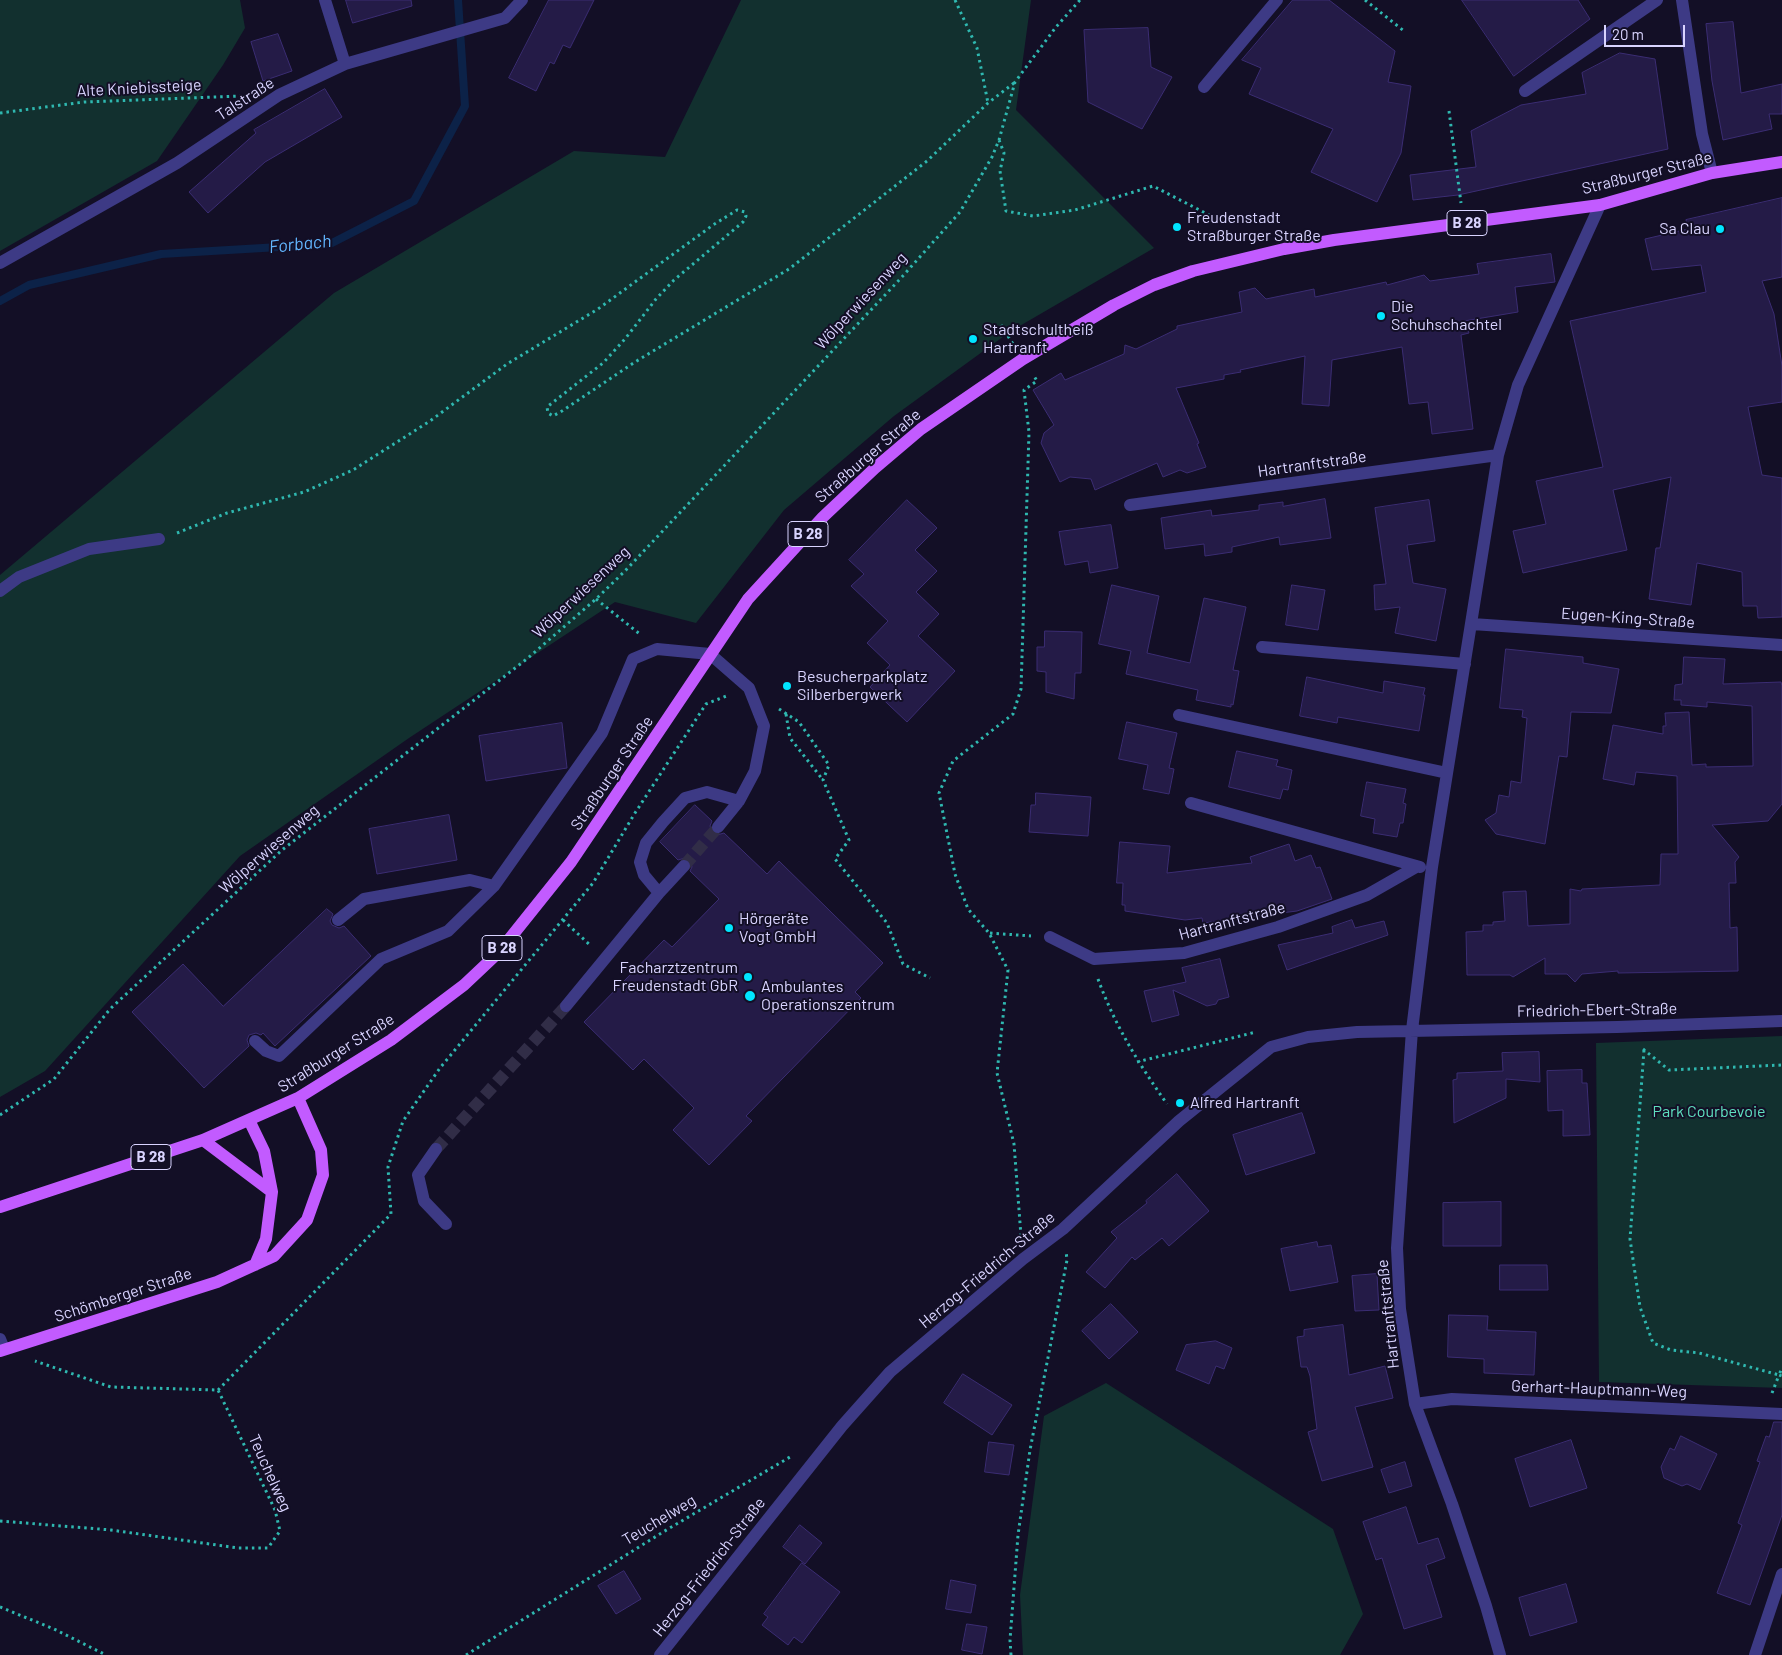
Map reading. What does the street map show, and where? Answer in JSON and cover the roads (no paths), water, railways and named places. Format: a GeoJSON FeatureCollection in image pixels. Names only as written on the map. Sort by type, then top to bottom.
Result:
{"type":"FeatureCollection","features":[{"type":"Feature","properties":{"kind":"main road","name":"Straßburger Straße"},"geometry":{"type":"LineString","coordinates":[[0,1207],[203,1140],[298,1098],[398,1035],[464,985],[499,952],[571,862],[748,600],[823,517],[875,468],[921,429],[1023,359],[1114,305],[1154,284],[1193,271],[1284,249],[1600,205],[1712,173],[1782,162]]}},
{"type":"Feature","properties":{"kind":"main road","name":"Schömberger Straße"},"geometry":{"type":"LineString","coordinates":[[1,1347],[217,1282],[274,1256],[307,1220],[323,1175],[321,1150],[298,1098]]}},
{"type":"Feature","properties":{"kind":"main road"},"geometry":{"type":"LineString","coordinates":[[250,1120],[264,1151],[272,1192],[266,1239],[255,1265]]}},
{"type":"Feature","properties":{"kind":"main road"},"geometry":{"type":"LineString","coordinates":[[203,1140],[272,1192]]}},
{"type":"Feature","properties":{"kind":"street"},"geometry":{"type":"LineString","coordinates":[[325,0],[345,64]]}},
{"type":"Feature","properties":{"kind":"street","name":"Talstraße"},"geometry":{"type":"LineString","coordinates":[[0,263],[177,163],[279,96],[345,64],[505,18],[522,0]]}},
{"type":"Feature","properties":{"kind":"street"},"geometry":{"type":"LineString","coordinates":[[1204,88],[1276,0]]}},
{"type":"Feature","properties":{"kind":"street"},"geometry":{"type":"LineString","coordinates":[[1525,91],[1656,0]]}},
{"type":"Feature","properties":{"kind":"street"},"geometry":{"type":"LineString","coordinates":[[1675,0],[1682,0],[1702,134],[1712,173]]}},
{"type":"Feature","properties":{"kind":"street","name":"Hartranftstraße"},"geometry":{"type":"LineString","coordinates":[[1500,1655],[1486,1606],[1452,1504],[1415,1404],[1400,1309],[1398,1248],[1412,1030],[1432,867],[1498,455],[1518,385],[1600,205]]}},
{"type":"Feature","properties":{"kind":"street","name":"Hartranftstraße"},"geometry":{"type":"LineString","coordinates":[[1130,505],[1498,455]]}},
{"type":"Feature","properties":{"kind":"street"},"geometry":{"type":"LineString","coordinates":[[0,591],[19,577],[89,549],[159,539]]}},
{"type":"Feature","properties":{"kind":"street","name":"Eugen-King-Straße"},"geometry":{"type":"LineString","coordinates":[[1472,624],[1782,645]]}},
{"type":"Feature","properties":{"kind":"street"},"geometry":{"type":"LineString","coordinates":[[1262,647],[1465,664]]}},
{"type":"Feature","properties":{"kind":"street"},"geometry":{"type":"LineString","coordinates":[[255,1041],[266,1051],[278,1056],[381,958],[448,931],[494,886],[602,733],[633,659],[657,649],[710,654],[749,688],[764,726],[755,772],[739,801],[718,827]]}},
{"type":"Feature","properties":{"kind":"street"},"geometry":{"type":"LineString","coordinates":[[1179,715],[1447,773]]}},
{"type":"Feature","properties":{"kind":"street"},"geometry":{"type":"LineString","coordinates":[[658,893],[644,875],[640,862],[646,843],[663,822],[685,798],[707,792],[739,801]]}},
{"type":"Feature","properties":{"kind":"street","name":"Hartranftstraße"},"geometry":{"type":"LineString","coordinates":[[1191,803],[1416,867],[1432,867]]}},
{"type":"Feature","properties":{"kind":"street"},"geometry":{"type":"LineString","coordinates":[[566,1006],[658,893],[684,866]]}},
{"type":"Feature","properties":{"kind":"street","name":"Hartranftstraße"},"geometry":{"type":"LineString","coordinates":[[1050,937],[1094,959],[1184,953],[1278,927],[1367,895],[1416,867]]}},
{"type":"Feature","properties":{"kind":"street"},"geometry":{"type":"LineString","coordinates":[[338,920],[364,899],[470,880],[494,886]]}},
{"type":"Feature","properties":{"kind":"street","name":"Friedrich-Ebert-Straße"},"geometry":{"type":"LineString","coordinates":[[1412,1030],[1617,1027],[1782,1021]]}},
{"type":"Feature","properties":{"kind":"street","name":"Herzog-Friedrich-Straße"},"geometry":{"type":"LineString","coordinates":[[660,1655],[842,1426],[890,1372],[1023,1259],[1063,1229],[1179,1121],[1271,1047],[1308,1037],[1357,1032],[1412,1030]]}},
{"type":"Feature","properties":{"kind":"street"},"geometry":{"type":"LineString","coordinates":[[436,1149],[418,1175],[424,1201],[446,1224]]}},
{"type":"Feature","properties":{"kind":"street","name":"Gerhart-Hauptmann-Weg"},"geometry":{"type":"LineString","coordinates":[[1415,1404],[1452,1400],[1782,1414]]}},
{"type":"Feature","properties":{"kind":"street"},"geometry":{"type":"LineString","coordinates":[[1755,1655],[1782,1574]]}},
{"type":"Feature","properties":{"kind":"waterway","name":"Forbach"},"geometry":{"type":"LineString","coordinates":[[0,301],[29,285],[161,254],[330,244],[414,201],[465,106],[458,0]]}},
{"type":"Feature","properties":{"kind":"tunnel"},"geometry":{"type":"LineString","coordinates":[[684,866],[718,827]]}},
{"type":"Feature","properties":{"kind":"tunnel"},"geometry":{"type":"LineString","coordinates":[[436,1149],[566,1006]]}},
{"type":"Feature","properties":{"kind":"place","name":"Freudenstadt Straßburger Straße"},"geometry":{"type":"Point","coordinates":[1177,227]}},
{"type":"Feature","properties":{"kind":"place","name":"Sa Clau"},"geometry":{"type":"Point","coordinates":[1720,229]}},
{"type":"Feature","properties":{"kind":"place","name":"Die Schuhschachtel"},"geometry":{"type":"Point","coordinates":[1381,316]}},
{"type":"Feature","properties":{"kind":"place","name":"Stadtschultheiß Hartranft"},"geometry":{"type":"Point","coordinates":[973,339]}},
{"type":"Feature","properties":{"kind":"place","name":"Besucherparkplatz Silberbergwerk"},"geometry":{"type":"Point","coordinates":[787,686]}},
{"type":"Feature","properties":{"kind":"place","name":"Hörgeräte Vogt GmbH"},"geometry":{"type":"Point","coordinates":[729,928]}},
{"type":"Feature","properties":{"kind":"place","name":"Facharztzentrum Freudenstadt GbR"},"geometry":{"type":"Point","coordinates":[748,977]}},
{"type":"Feature","properties":{"kind":"place","name":"Ambulantes Operationszentrum"},"geometry":{"type":"Point","coordinates":[750,996]}},
{"type":"Feature","properties":{"kind":"place","name":"Alfred Hartranft"},"geometry":{"type":"Point","coordinates":[1180,1103]}},
{"type":"Feature","properties":{"kind":"park label","name":"Park Courbevoie"},"geometry":{"type":"Point","coordinates":[1709,1112]}}]}
